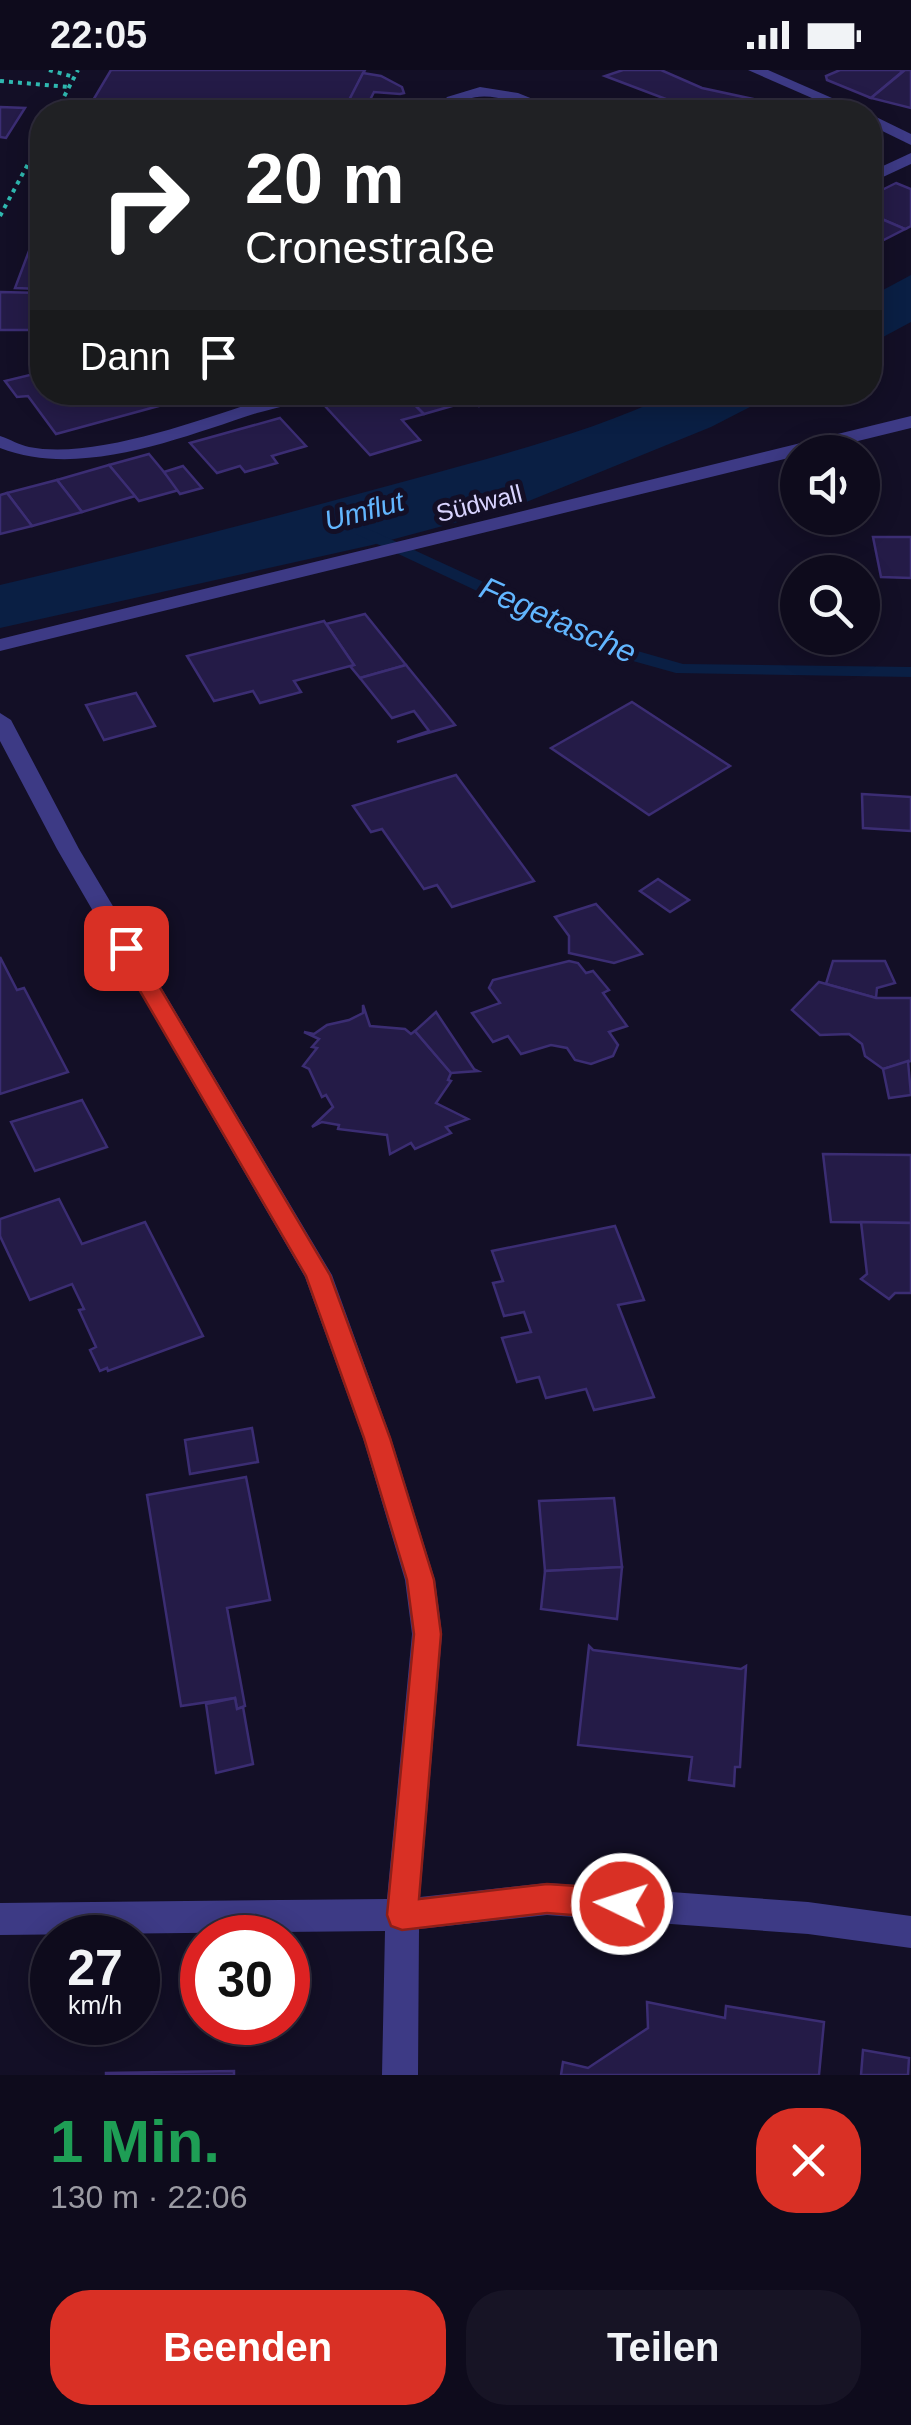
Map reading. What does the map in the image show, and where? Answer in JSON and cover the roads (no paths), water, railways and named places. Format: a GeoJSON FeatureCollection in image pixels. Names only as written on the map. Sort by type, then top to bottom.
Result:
{"type":"FeatureCollection","features":[{"type":"Feature","properties":{"kind":"street"},"geometry":{"type":"LineString","coordinates":[[755,70],[828,100]]}},
{"type":"Feature","properties":{"kind":"street"},"geometry":{"type":"LineString","coordinates":[[786,82],[798,70]]}},
{"type":"Feature","properties":{"kind":"street"},"geometry":{"type":"LineString","coordinates":[[456,100],[483,93],[529,100]]}},
{"type":"Feature","properties":{"kind":"street"},"geometry":{"type":"LineString","coordinates":[[882,126],[911,140]]}},
{"type":"Feature","properties":{"kind":"street"},"geometry":{"type":"LineString","coordinates":[[882,172],[911,158]]}},
{"type":"Feature","properties":{"kind":"street"},"geometry":{"type":"LineString","coordinates":[[0,442],[22,454],[64,455],[110,448],[260,405]]}},
{"type":"Feature","properties":{"kind":"street","name":"Südwall"},"geometry":{"type":"LineString","coordinates":[[0,645],[911,422]]}},
{"type":"Feature","properties":{"kind":"street"},"geometry":{"type":"LineString","coordinates":[[0,720],[68,849],[318,1275],[377,1438],[420,1580],[428,1634],[402,1915],[400,2075]]}},
{"type":"Feature","properties":{"kind":"street"},"geometry":{"type":"LineString","coordinates":[[0,1919],[402,1915],[547,1898],[808,1918],[911,1932]]}},
{"type":"Feature","properties":{"kind":"water"},"geometry":{"type":"Polygon","coordinates":[[[911,275],[911,322],[882,338],[882,291],[911,275]]]}},
{"type":"Feature","properties":{"kind":"water","name":"Umflut"},"geometry":{"type":"Polygon","coordinates":[[[754,405],[711,427],[514,507],[372,545],[0,628],[0,585],[508,453],[642,407],[754,405]]]}},
{"type":"Feature","properties":{"kind":"waterway","name":"Fegetasche"},"geometry":{"type":"LineString","coordinates":[[362,531],[621,652],[682,669],[911,672]]}}]}
